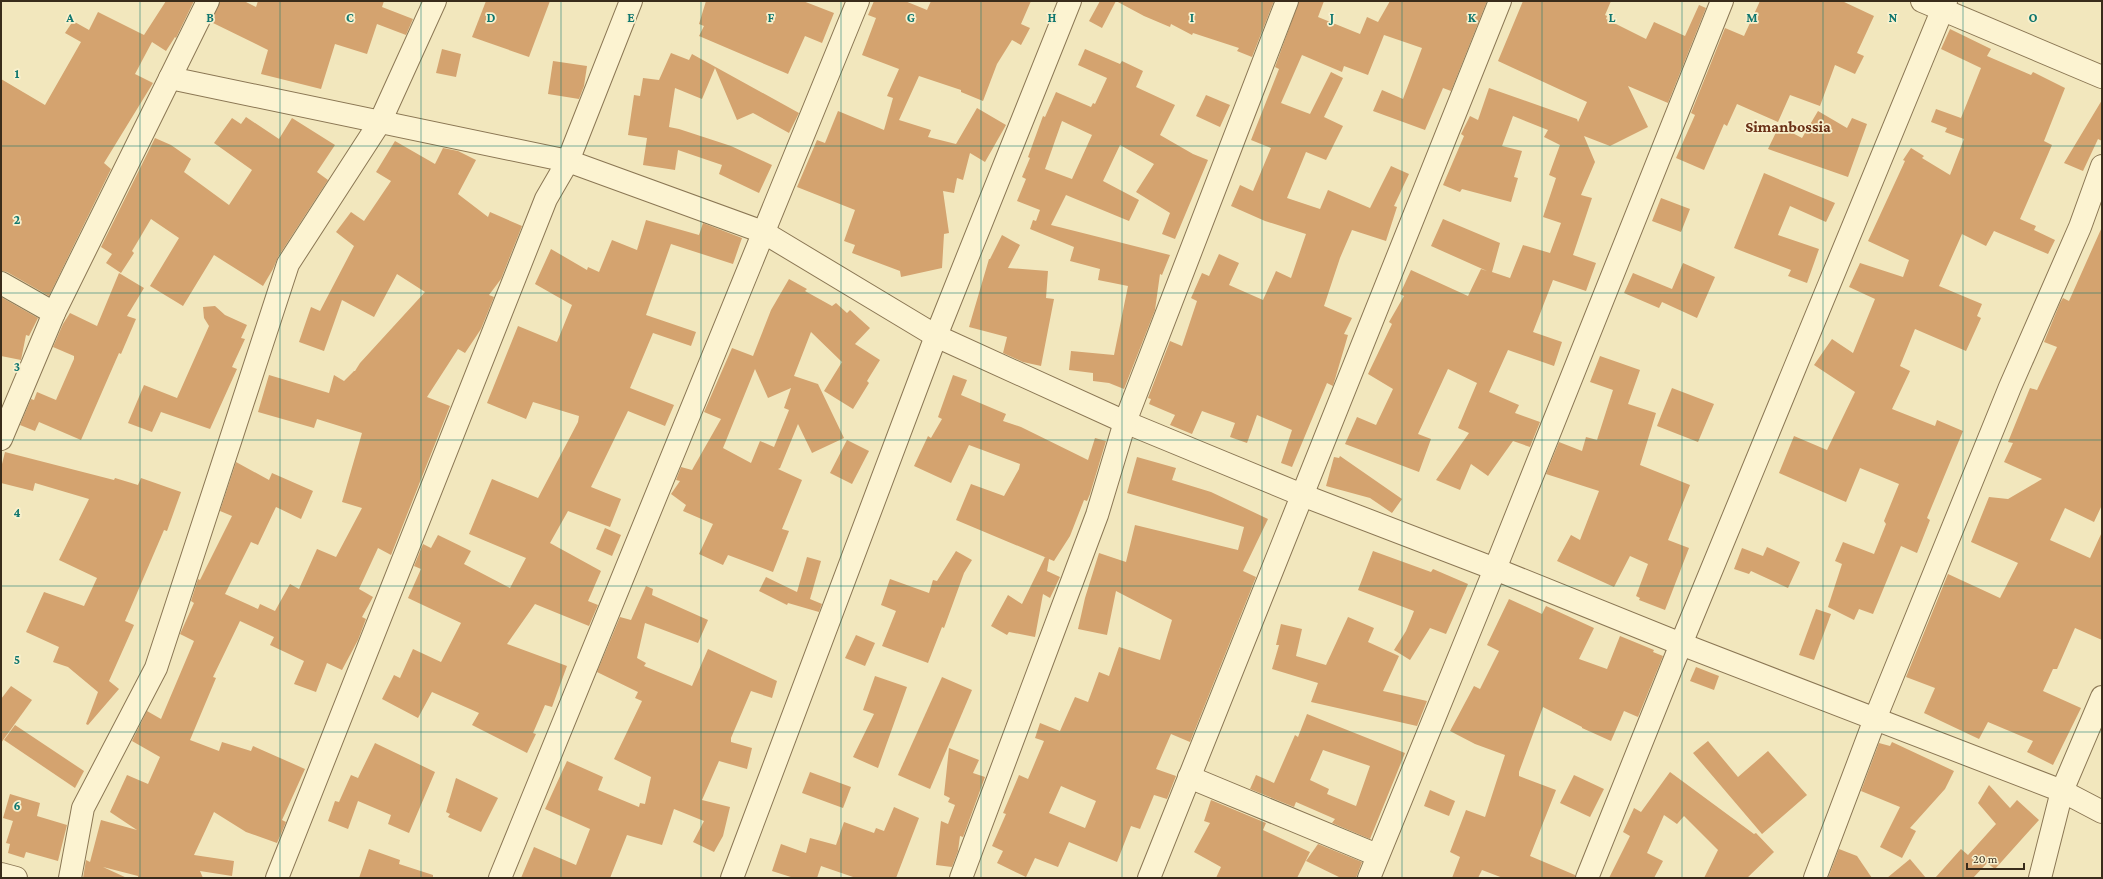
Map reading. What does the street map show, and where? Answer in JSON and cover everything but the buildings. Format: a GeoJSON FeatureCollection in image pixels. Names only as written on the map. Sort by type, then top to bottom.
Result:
{"type":"FeatureCollection","features":[{"type":"Feature","properties":{"kind":"street"},"geometry":{"type":"LineString","coordinates":[[1,439],[54,314],[208,1]]}},
{"type":"Feature","properties":{"kind":"street"},"geometry":{"type":"LineString","coordinates":[[70,878],[83,808],[156,668],[288,264],[380,122],[435,1]]}},
{"type":"Feature","properties":{"kind":"street"},"geometry":{"type":"LineString","coordinates":[[277,878],[546,199],[568,161],[631,1]]}},
{"type":"Feature","properties":{"kind":"street"},"geometry":{"type":"LineString","coordinates":[[500,878],[858,1]]}},
{"type":"Feature","properties":{"kind":"street"},"geometry":{"type":"LineString","coordinates":[[732,878],[936,336],[1070,1]]}},
{"type":"Feature","properties":{"kind":"street"},"geometry":{"type":"LineString","coordinates":[[961,878],[1097,515],[1125,422],[1287,1]]}},
{"type":"Feature","properties":{"kind":"street"},"geometry":{"type":"LineString","coordinates":[[1149,878],[1500,1]]}},
{"type":"Feature","properties":{"kind":"street"},"geometry":{"type":"LineString","coordinates":[[1369,878],[1377,855],[1495,569],[1722,1]]}},
{"type":"Feature","properties":{"kind":"street"},"geometry":{"type":"LineString","coordinates":[[1922,1],[1944,6],[2102,77]]}},
{"type":"Feature","properties":{"kind":"street"},"geometry":{"type":"LineString","coordinates":[[1586,878],[1944,6]]}},
{"type":"Feature","properties":{"kind":"street"},"geometry":{"type":"LineString","coordinates":[[170,78],[568,161],[763,232],[936,336],[1125,422],[1302,495],[1495,569],[1875,720],[2062,791],[2102,812]]}},
{"type":"Feature","properties":{"kind":"street"},"geometry":{"type":"LineString","coordinates":[[1815,878],[1875,720],[2010,387],[2080,227],[2102,166]]}},
{"type":"Feature","properties":{"kind":"street"},"geometry":{"type":"LineString","coordinates":[[1,283],[54,314]]}},
{"type":"Feature","properties":{"kind":"street"},"geometry":{"type":"LineString","coordinates":[[2040,878],[2062,791],[2102,697]]}},
{"type":"Feature","properties":{"kind":"street"},"geometry":{"type":"LineString","coordinates":[[1189,777],[1377,855]]}},
{"type":"Feature","properties":{"kind":"street"},"geometry":{"type":"LineString","coordinates":[[1,874],[16,878]]}},
{"type":"Feature","properties":{"kind":"district","name":"Simanbossia"},"geometry":{"type":"Point","coordinates":[1788,126]}}]}
